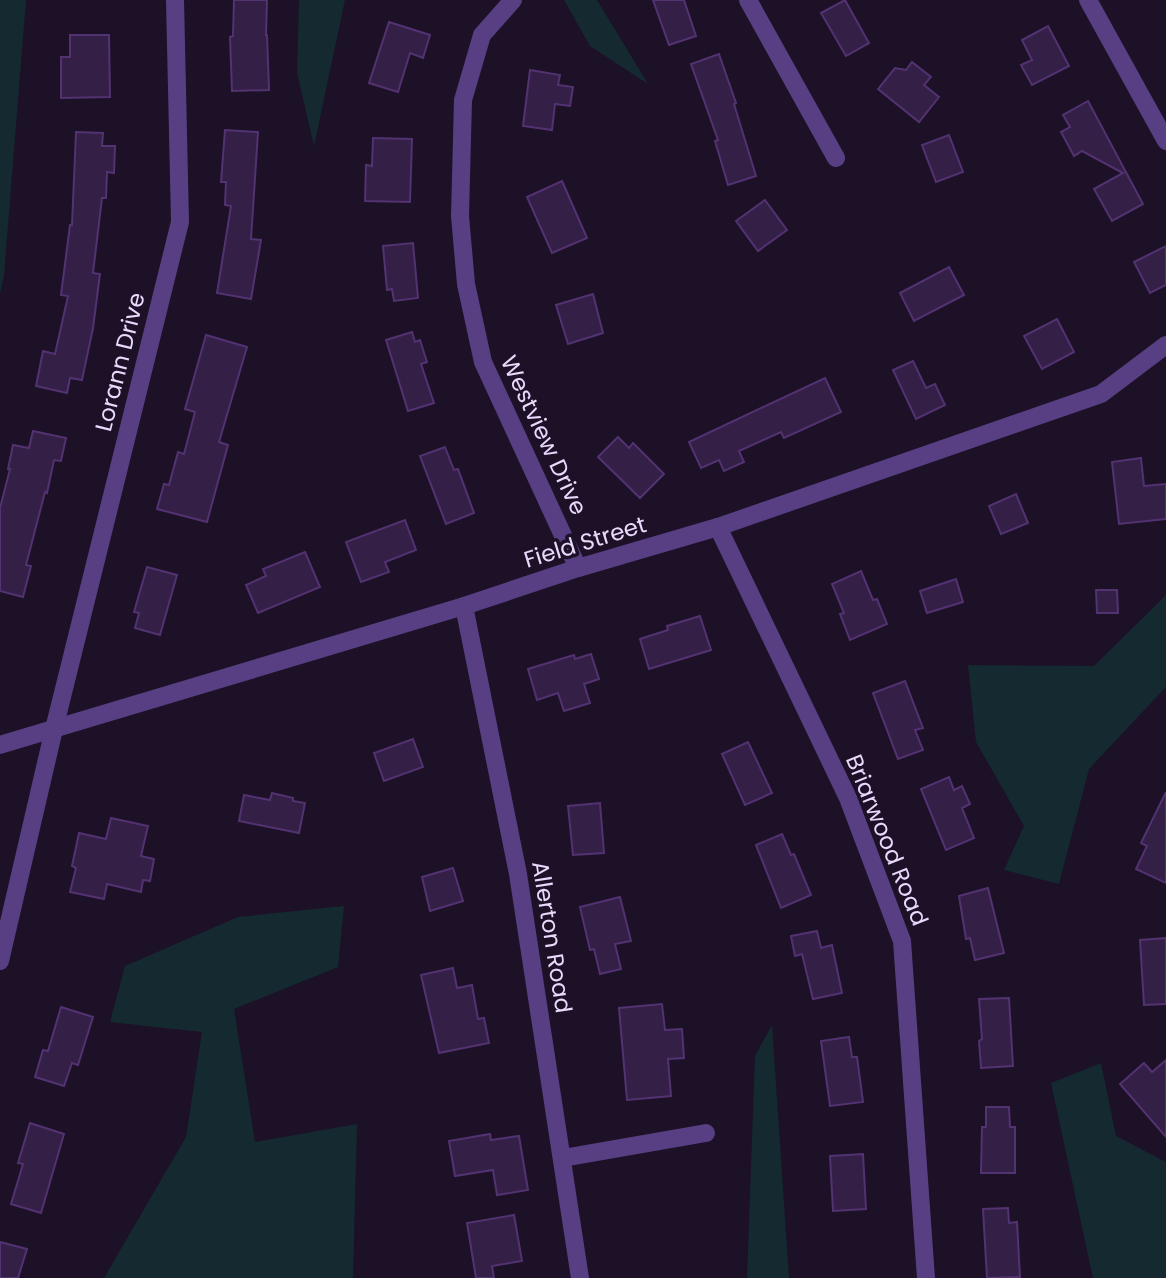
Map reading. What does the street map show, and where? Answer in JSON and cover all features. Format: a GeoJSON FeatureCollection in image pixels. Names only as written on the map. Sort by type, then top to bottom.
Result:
{"type":"FeatureCollection","features":[{"type":"Feature","properties":{"kind":"street","name":"Lorann Drive"},"geometry":{"type":"LineString","coordinates":[[0,961],[54,729],[180,222],[175,0]]}},
{"type":"Feature","properties":{"kind":"street","name":"Westview Drive"},"geometry":{"type":"LineString","coordinates":[[513,0],[481,34],[463,100],[460,216],[466,284],[483,362],[578,568]]}},
{"type":"Feature","properties":{"kind":"street"},"geometry":{"type":"LineString","coordinates":[[748,0],[836,158]]}},
{"type":"Feature","properties":{"kind":"street"},"geometry":{"type":"LineString","coordinates":[[1088,0],[1166,141]]}},
{"type":"Feature","properties":{"kind":"street","name":"Field Street"},"geometry":{"type":"LineString","coordinates":[[0,745],[718,527],[1101,394],[1166,345]]}},
{"type":"Feature","properties":{"kind":"street","name":"Briarwood Road"},"geometry":{"type":"LineString","coordinates":[[718,527],[848,798],[902,941],[926,1278]]}},
{"type":"Feature","properties":{"kind":"street","name":"Allerton Road"},"geometry":{"type":"LineString","coordinates":[[464,606],[518,874],[580,1278]]}},
{"type":"Feature","properties":{"kind":"street"},"geometry":{"type":"LineString","coordinates":[[563,1158],[706,1133]]}},
{"type":"Feature","properties":{"kind":"shaded area"},"geometry":{"type":"Polygon","coordinates":[[[0,0],[26,0],[4,275],[0,294],[0,0]]]}},
{"type":"Feature","properties":{"kind":"shaded area"},"geometry":{"type":"Polygon","coordinates":[[[299,0],[345,0],[314,146],[297,73],[299,0]]]}},
{"type":"Feature","properties":{"kind":"shaded area"},"geometry":{"type":"Polygon","coordinates":[[[564,0],[597,0],[648,84],[590,46],[564,0]]]}},
{"type":"Feature","properties":{"kind":"shaded area"},"geometry":{"type":"Polygon","coordinates":[[[1166,595],[1166,687],[1089,769],[1059,884],[1004,870],[1024,826],[976,742],[968,665],[1094,666],[1166,595]]]}},
{"type":"Feature","properties":{"kind":"shaded area"},"geometry":{"type":"Polygon","coordinates":[[[344,906],[338,967],[234,1009],[255,1142],[357,1124],[353,1278],[104,1278],[186,1137],[202,1032],[110,1022],[125,966],[238,917],[344,906]]]}},
{"type":"Feature","properties":{"kind":"shaded area"},"geometry":{"type":"Polygon","coordinates":[[[772,1025],[789,1278],[747,1278],[755,1056],[772,1025]]]}},
{"type":"Feature","properties":{"kind":"shaded area"},"geometry":{"type":"Polygon","coordinates":[[[1101,1063],[1116,1136],[1166,1162],[1166,1278],[1093,1278],[1051,1083],[1101,1063]]]}},
{"type":"Feature","properties":{"kind":"building"},"geometry":{"type":"Polygon","coordinates":[[[234,0],[267,0],[269,90],[232,91],[230,37],[233,36],[234,0]]]}},
{"type":"Feature","properties":{"kind":"building"},"geometry":{"type":"Polygon","coordinates":[[[653,0],[684,0],[696,36],[669,45],[653,0]]]}},
{"type":"Feature","properties":{"kind":"building"},"geometry":{"type":"Polygon","coordinates":[[[845,0],[869,43],[846,56],[821,13],[845,0]]]}},
{"type":"Feature","properties":{"kind":"building"},"geometry":{"type":"Polygon","coordinates":[[[389,22],[430,35],[423,58],[410,53],[398,92],[369,83],[389,22]]]}},
{"type":"Feature","properties":{"kind":"building"},"geometry":{"type":"Polygon","coordinates":[[[1048,26],[1069,66],[1032,85],[1021,65],[1032,60],[1022,40],[1048,26]]]}},
{"type":"Feature","properties":{"kind":"building"},"geometry":{"type":"Polygon","coordinates":[[[70,35],[109,35],[110,97],[61,98],[61,57],[70,57],[70,35]]]}},
{"type":"Feature","properties":{"kind":"building"},"geometry":{"type":"Polygon","coordinates":[[[719,54],[756,176],[728,185],[715,141],[718,140],[691,64],[719,54]]]}},
{"type":"Feature","properties":{"kind":"building"},"geometry":{"type":"Polygon","coordinates":[[[912,62],[931,77],[924,85],[939,97],[919,122],[878,89],[895,68],[906,70],[912,62]]]}},
{"type":"Feature","properties":{"kind":"building"},"geometry":{"type":"Polygon","coordinates":[[[530,70],[560,75],[558,85],[573,87],[570,106],[555,104],[552,130],[523,126],[530,70]]]}},
{"type":"Feature","properties":{"kind":"building"},"geometry":{"type":"Polygon","coordinates":[[[1088,101],[1143,204],[1112,221],[1094,189],[1123,173],[1082,151],[1074,156],[1061,132],[1070,127],[1063,115],[1088,101]]]}},
{"type":"Feature","properties":{"kind":"building"},"geometry":{"type":"Polygon","coordinates":[[[225,130],[258,132],[251,239],[261,240],[251,299],[217,293],[231,206],[225,205],[226,182],[221,182],[225,130]]]}},
{"type":"Feature","properties":{"kind":"building"},"geometry":{"type":"Polygon","coordinates":[[[76,132],[103,133],[102,146],[115,146],[114,173],[107,172],[106,198],[102,198],[93,273],[100,274],[93,328],[82,380],[70,378],[67,393],[36,386],[43,351],[55,354],[68,296],[61,295],[72,225],[76,132]]]}},
{"type":"Feature","properties":{"kind":"building"},"geometry":{"type":"Polygon","coordinates":[[[949,135],[963,172],[936,182],[922,145],[949,135]]]}},
{"type":"Feature","properties":{"kind":"building"},"geometry":{"type":"Polygon","coordinates":[[[373,138],[412,139],[410,202],[365,201],[366,165],[372,166],[373,138]]]}},
{"type":"Feature","properties":{"kind":"building"},"geometry":{"type":"Polygon","coordinates":[[[562,181],[587,238],[552,253],[527,197],[562,181]]]}},
{"type":"Feature","properties":{"kind":"building"},"geometry":{"type":"Polygon","coordinates":[[[765,200],[787,230],[758,251],[736,221],[765,200]]]}},
{"type":"Feature","properties":{"kind":"building"},"geometry":{"type":"Polygon","coordinates":[[[413,243],[418,298],[394,301],[392,289],[387,290],[383,246],[413,243]]]}},
{"type":"Feature","properties":{"kind":"building"},"geometry":{"type":"Polygon","coordinates":[[[1166,246],[1166,285],[1150,293],[1134,262],[1166,246]]]}},
{"type":"Feature","properties":{"kind":"building"},"geometry":{"type":"Polygon","coordinates":[[[949,267],[964,295],[914,321],[900,293],[949,267]]]}},
{"type":"Feature","properties":{"kind":"building"},"geometry":{"type":"Polygon","coordinates":[[[593,294],[603,333],[568,344],[556,305],[593,294]]]}},
{"type":"Feature","properties":{"kind":"building"},"geometry":{"type":"Polygon","coordinates":[[[1057,319],[1074,352],[1042,369],[1024,336],[1057,319]]]}},
{"type":"Feature","properties":{"kind":"building"},"geometry":{"type":"Polygon","coordinates":[[[412,332],[415,342],[420,340],[427,362],[421,364],[434,403],[408,411],[386,340],[412,332]]]}},
{"type":"Feature","properties":{"kind":"building"},"geometry":{"type":"Polygon","coordinates":[[[206,335],[247,347],[219,442],[228,445],[207,522],[157,509],[164,484],[169,485],[178,452],[184,454],[195,412],[185,409],[206,335]]]}},
{"type":"Feature","properties":{"kind":"building"},"geometry":{"type":"Polygon","coordinates":[[[913,361],[926,388],[935,384],[945,405],[916,419],[893,370],[913,361]]]}},
{"type":"Feature","properties":{"kind":"building"},"geometry":{"type":"Polygon","coordinates":[[[825,378],[841,412],[784,438],[781,432],[739,451],[744,462],[724,471],[719,460],[701,468],[689,442],[825,378]]]}},
{"type":"Feature","properties":{"kind":"building"},"geometry":{"type":"Polygon","coordinates":[[[33,431],[66,438],[61,461],[54,460],[47,493],[45,492],[26,565],[31,566],[23,597],[0,591],[0,508],[13,445],[29,448],[33,431]]]}},
{"type":"Feature","properties":{"kind":"building"},"geometry":{"type":"Polygon","coordinates":[[[618,437],[629,448],[633,443],[664,474],[640,498],[598,457],[618,437]]]}},
{"type":"Feature","properties":{"kind":"building"},"geometry":{"type":"Polygon","coordinates":[[[445,447],[454,470],[458,469],[474,513],[446,524],[420,456],[445,447]]]}},
{"type":"Feature","properties":{"kind":"building"},"geometry":{"type":"Polygon","coordinates":[[[1141,458],[1144,486],[1166,484],[1166,519],[1119,524],[1112,462],[1141,458]]]}},
{"type":"Feature","properties":{"kind":"building"},"geometry":{"type":"Polygon","coordinates":[[[1016,494],[1028,523],[1001,534],[989,506],[1016,494]]]}},
{"type":"Feature","properties":{"kind":"building"},"geometry":{"type":"Polygon","coordinates":[[[405,520],[416,550],[385,562],[389,572],[361,582],[346,542],[405,520]]]}},
{"type":"Feature","properties":{"kind":"building"},"geometry":{"type":"Polygon","coordinates":[[[305,552],[320,587],[258,613],[246,585],[266,576],[263,569],[305,552]]]}},
{"type":"Feature","properties":{"kind":"building"},"geometry":{"type":"Polygon","coordinates":[[[147,567],[177,575],[160,635],[135,628],[139,613],[134,612],[147,567]]]}},
{"type":"Feature","properties":{"kind":"building"},"geometry":{"type":"Polygon","coordinates":[[[861,571],[887,624],[850,640],[840,614],[844,613],[832,584],[861,571]]]}},
{"type":"Feature","properties":{"kind":"building"},"geometry":{"type":"Polygon","coordinates":[[[956,579],[963,602],[927,613],[920,591],[956,579]]]}},
{"type":"Feature","properties":{"kind":"building"},"geometry":{"type":"Polygon","coordinates":[[[1096,590],[1117,590],[1118,613],[1097,613],[1096,590]]]}},
{"type":"Feature","properties":{"kind":"building"},"geometry":{"type":"Polygon","coordinates":[[[700,616],[711,650],[649,669],[640,639],[668,630],[667,626],[700,616]]]}},
{"type":"Feature","properties":{"kind":"building"},"geometry":{"type":"Polygon","coordinates":[[[591,654],[599,679],[584,684],[590,703],[564,711],[558,693],[537,700],[528,669],[574,655],[575,659],[591,654]]]}},
{"type":"Feature","properties":{"kind":"building"},"geometry":{"type":"Polygon","coordinates":[[[905,681],[923,728],[915,730],[923,750],[898,759],[873,693],[905,681]]]}},
{"type":"Feature","properties":{"kind":"building"},"geometry":{"type":"Polygon","coordinates":[[[413,739],[423,767],[384,781],[374,753],[413,739]]]}},
{"type":"Feature","properties":{"kind":"building"},"geometry":{"type":"Polygon","coordinates":[[[748,742],[772,793],[745,805],[722,754],[748,742]]]}},
{"type":"Feature","properties":{"kind":"building"},"geometry":{"type":"Polygon","coordinates":[[[949,777],[954,790],[962,786],[970,804],[962,808],[974,838],[946,850],[921,789],[949,777]]]}},
{"type":"Feature","properties":{"kind":"building"},"geometry":{"type":"Polygon","coordinates":[[[1166,792],[1166,883],[1136,869],[1147,846],[1141,843],[1166,792]]]}},
{"type":"Feature","properties":{"kind":"building"},"geometry":{"type":"Polygon","coordinates":[[[272,793],[305,803],[299,833],[239,821],[244,795],[270,800],[272,793]]]}},
{"type":"Feature","properties":{"kind":"building"},"geometry":{"type":"Polygon","coordinates":[[[600,803],[604,853],[573,855],[568,806],[600,803]]]}},
{"type":"Feature","properties":{"kind":"building"},"geometry":{"type":"Polygon","coordinates":[[[111,818],[148,826],[141,856],[154,859],[150,881],[143,880],[141,892],[107,884],[104,899],[70,892],[76,868],[72,866],[79,833],[106,839],[111,818]]]}},
{"type":"Feature","properties":{"kind":"building"},"geometry":{"type":"Polygon","coordinates":[[[782,834],[791,855],[794,854],[811,895],[781,908],[756,845],[782,834]]]}},
{"type":"Feature","properties":{"kind":"building"},"geometry":{"type":"Polygon","coordinates":[[[453,868],[463,901],[430,911],[422,877],[453,868]]]}},
{"type":"Feature","properties":{"kind":"building"},"geometry":{"type":"Polygon","coordinates":[[[988,888],[1004,953],[975,960],[970,938],[966,939],[959,896],[988,888]]]}},
{"type":"Feature","properties":{"kind":"building"},"geometry":{"type":"Polygon","coordinates":[[[620,897],[631,941],[615,944],[621,969],[600,974],[594,949],[590,950],[580,907],[620,897]]]}},
{"type":"Feature","properties":{"kind":"building"},"geometry":{"type":"Polygon","coordinates":[[[817,931],[821,948],[832,945],[842,993],[813,999],[802,954],[795,956],[791,936],[817,931]]]}},
{"type":"Feature","properties":{"kind":"building"},"geometry":{"type":"Polygon","coordinates":[[[1166,938],[1166,1004],[1144,1005],[1140,940],[1166,938]]]}},
{"type":"Feature","properties":{"kind":"building"},"geometry":{"type":"Polygon","coordinates":[[[453,968],[457,988],[472,985],[478,1019],[484,1018],[489,1043],[439,1053],[421,975],[453,968]]]}},
{"type":"Feature","properties":{"kind":"building"},"geometry":{"type":"Polygon","coordinates":[[[1009,998],[1013,1066],[981,1068],[979,999],[1009,998]]]}},
{"type":"Feature","properties":{"kind":"building"},"geometry":{"type":"Polygon","coordinates":[[[662,1004],[665,1030],[682,1029],[684,1058],[668,1059],[671,1096],[627,1100],[619,1008],[662,1004]]]}},
{"type":"Feature","properties":{"kind":"building"},"geometry":{"type":"Polygon","coordinates":[[[61,1007],[93,1017],[78,1065],[72,1063],[64,1086],[35,1077],[43,1050],[48,1051],[61,1007]]]}},
{"type":"Feature","properties":{"kind":"building"},"geometry":{"type":"Polygon","coordinates":[[[849,1037],[852,1057],[857,1057],[863,1102],[830,1106],[821,1041],[849,1037]]]}},
{"type":"Feature","properties":{"kind":"building"},"geometry":{"type":"Polygon","coordinates":[[[1166,1060],[1166,1137],[1120,1084],[1144,1063],[1152,1072],[1166,1060]]]}},
{"type":"Feature","properties":{"kind":"building"},"geometry":{"type":"Polygon","coordinates":[[[986,1107],[1009,1107],[1010,1127],[1015,1127],[1015,1173],[981,1173],[982,1127],[986,1127],[986,1107]]]}},
{"type":"Feature","properties":{"kind":"building"},"geometry":{"type":"Polygon","coordinates":[[[30,1123],[64,1134],[41,1213],[11,1204],[23,1164],[18,1163],[30,1123]]]}},
{"type":"Feature","properties":{"kind":"building"},"geometry":{"type":"Polygon","coordinates":[[[490,1134],[491,1140],[519,1136],[528,1190],[497,1195],[493,1170],[455,1176],[449,1141],[490,1134]]]}},
{"type":"Feature","properties":{"kind":"building"},"geometry":{"type":"Polygon","coordinates":[[[863,1154],[866,1209],[833,1211],[830,1156],[863,1154]]]}},
{"type":"Feature","properties":{"kind":"building"},"geometry":{"type":"Polygon","coordinates":[[[1008,1208],[1009,1223],[1017,1222],[1020,1277],[987,1278],[983,1209],[1008,1208]]]}},
{"type":"Feature","properties":{"kind":"building"},"geometry":{"type":"Polygon","coordinates":[[[514,1215],[522,1261],[492,1266],[494,1278],[476,1278],[467,1223],[514,1215]]]}},
{"type":"Feature","properties":{"kind":"building"},"geometry":{"type":"Polygon","coordinates":[[[0,1242],[27,1249],[18,1278],[0,1278],[0,1242]]]}}]}
